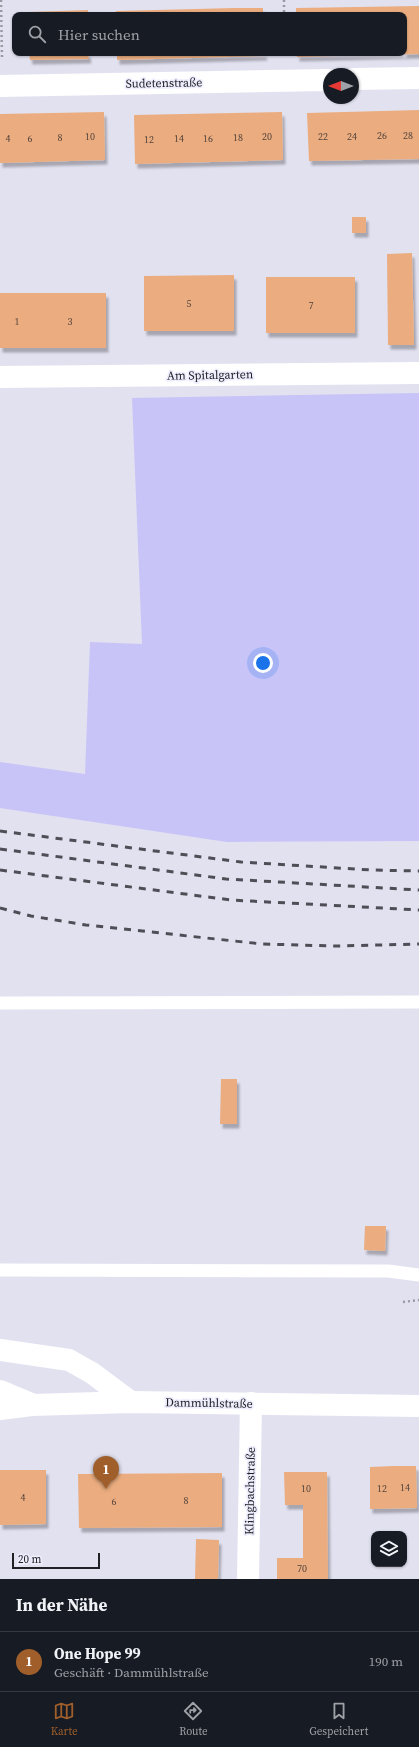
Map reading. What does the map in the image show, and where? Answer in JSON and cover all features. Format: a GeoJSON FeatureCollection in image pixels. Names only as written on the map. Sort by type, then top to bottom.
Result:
{"type":"FeatureCollection","features":[{"type":"Feature","properties":{"kind":"street"},"geometry":{"type":"LineString","coordinates":[[359,79],[419,78]]}},
{"type":"Feature","properties":{"kind":"street","name":"Sudetenstraße"},"geometry":{"type":"LineString","coordinates":[[1,86],[323,80]]}},
{"type":"Feature","properties":{"kind":"street","name":"Am Spitalgarten"},"geometry":{"type":"LineString","coordinates":[[0,377],[419,373]]}},
{"type":"Feature","properties":{"kind":"street"},"geometry":{"type":"LineString","coordinates":[[0,1350],[69,1360],[92,1373],[131,1402]]}},
{"type":"Feature","properties":{"kind":"street"},"geometry":{"type":"LineString","coordinates":[[0,1391],[32,1405]]}},
{"type":"Feature","properties":{"kind":"street","name":"Dammühlstraße"},"geometry":{"type":"LineString","coordinates":[[0,1408],[32,1405],[131,1402],[419,1406]]}},
{"type":"Feature","properties":{"kind":"street","name":"Klingbachstraße"},"geometry":{"type":"LineString","coordinates":[[248,1579],[251,1404]]}},
{"type":"Feature","properties":{"kind":"lane"},"geometry":{"type":"LineString","coordinates":[[0,1003],[414,1002]]}},
{"type":"Feature","properties":{"kind":"lane"},"geometry":{"type":"LineString","coordinates":[[0,1270],[388,1271],[419,1275]]}},
{"type":"Feature","properties":{"kind":"path"},"geometry":{"type":"LineString","coordinates":[[1,0],[1,86]]}},
{"type":"Feature","properties":{"kind":"path"},"geometry":{"type":"LineString","coordinates":[[284,0],[284,12]]}},
{"type":"Feature","properties":{"kind":"path"},"geometry":{"type":"LineString","coordinates":[[403,1302],[419,1300]]}},
{"type":"Feature","properties":{"kind":"shaded area"},"geometry":{"type":"Polygon","coordinates":[[[419,393],[419,841],[227,842],[0,808],[0,762],[85,774],[90,642],[142,644],[132,398],[419,393]]]}},
{"type":"Feature","properties":{"kind":"building"},"geometry":{"type":"Polygon","coordinates":[[[419,6],[419,54],[407,54],[407,12],[296,12],[296,8],[419,6]]]}},
{"type":"Feature","properties":{"kind":"building"},"geometry":{"type":"Polygon","coordinates":[[[234,8],[263,8],[263,12],[116,11],[234,8]]]}},
{"type":"Feature","properties":{"kind":"building"},"geometry":{"type":"Polygon","coordinates":[[[88,10],[88,12],[28,12],[88,10]]]}},
{"type":"Feature","properties":{"kind":"building"},"geometry":{"type":"Polygon","coordinates":[[[29,56],[88,56],[89,59],[30,60],[29,56]]]}},
{"type":"Feature","properties":{"kind":"building"},"geometry":{"type":"Polygon","coordinates":[[[117,56],[265,56],[117,60],[117,56]]]}},
{"type":"Feature","properties":{"kind":"building"},"geometry":{"type":"Polygon","coordinates":[[[297,56],[338,56],[297,57],[297,56]]]}},
{"type":"Feature","properties":{"kind":"building"},"geometry":{"type":"Polygon","coordinates":[[[419,110],[419,159],[309,161],[307,113],[419,110]]]}},
{"type":"Feature","properties":{"kind":"building"},"geometry":{"type":"Polygon","coordinates":[[[104,112],[105,160],[0,163],[0,114],[104,112]]]}},
{"type":"Feature","properties":{"kind":"building"},"geometry":{"type":"Polygon","coordinates":[[[282,112],[283,160],[135,164],[134,115],[282,112]]]}},
{"type":"Feature","properties":{"kind":"building"},"geometry":{"type":"Polygon","coordinates":[[[352,217],[366,217],[366,233],[352,233],[352,217]]]}},
{"type":"Feature","properties":{"kind":"building"},"geometry":{"type":"Polygon","coordinates":[[[412,253],[414,345],[388,345],[387,254],[412,253]]]}},
{"type":"Feature","properties":{"kind":"building"},"geometry":{"type":"Polygon","coordinates":[[[234,275],[234,331],[144,331],[144,276],[234,275]]]}},
{"type":"Feature","properties":{"kind":"building"},"geometry":{"type":"Polygon","coordinates":[[[266,277],[355,277],[355,333],[266,333],[266,277]]]}},
{"type":"Feature","properties":{"kind":"building"},"geometry":{"type":"Polygon","coordinates":[[[0,293],[106,293],[106,348],[0,348],[0,293]]]}},
{"type":"Feature","properties":{"kind":"building"},"geometry":{"type":"Polygon","coordinates":[[[221,1079],[237,1079],[237,1124],[220,1124],[221,1079]]]}},
{"type":"Feature","properties":{"kind":"building"},"geometry":{"type":"Polygon","coordinates":[[[365,1226],[386,1226],[385,1251],[364,1250],[365,1226]]]}},
{"type":"Feature","properties":{"kind":"building"},"geometry":{"type":"Polygon","coordinates":[[[416,1466],[417,1508],[370,1509],[370,1467],[416,1466]]]}},
{"type":"Feature","properties":{"kind":"building"},"geometry":{"type":"Polygon","coordinates":[[[0,1470],[46,1470],[46,1524],[0,1525],[0,1470]]]}},
{"type":"Feature","properties":{"kind":"building"},"geometry":{"type":"Polygon","coordinates":[[[284,1472],[327,1472],[328,1579],[277,1579],[277,1558],[303,1558],[303,1505],[285,1505],[284,1472]]]}},
{"type":"Feature","properties":{"kind":"building"},"geometry":{"type":"Polygon","coordinates":[[[222,1473],[222,1527],[79,1528],[78,1474],[222,1473]]]}},
{"type":"Feature","properties":{"kind":"building"},"geometry":{"type":"Polygon","coordinates":[[[196,1539],[219,1540],[218,1579],[195,1579],[196,1539]]]}},
{"type":"Feature","properties":{"kind":"railway"},"geometry":{"type":"LineString","coordinates":[[0,831],[241,862],[371,870],[419,871]]}},
{"type":"Feature","properties":{"kind":"railway"},"geometry":{"type":"LineString","coordinates":[[0,849],[226,879],[419,890]]}},
{"type":"Feature","properties":{"kind":"railway"},"geometry":{"type":"LineString","coordinates":[[0,870],[231,900],[419,910]]}},
{"type":"Feature","properties":{"kind":"railway"},"geometry":{"type":"LineString","coordinates":[[0,908],[31,916],[86,925],[262,944],[335,946],[419,944]]}},
{"type":"Feature","properties":{"kind":"place","name":"One Hope 99"},"geometry":{"type":"Point","coordinates":[106,1489]}}]}
